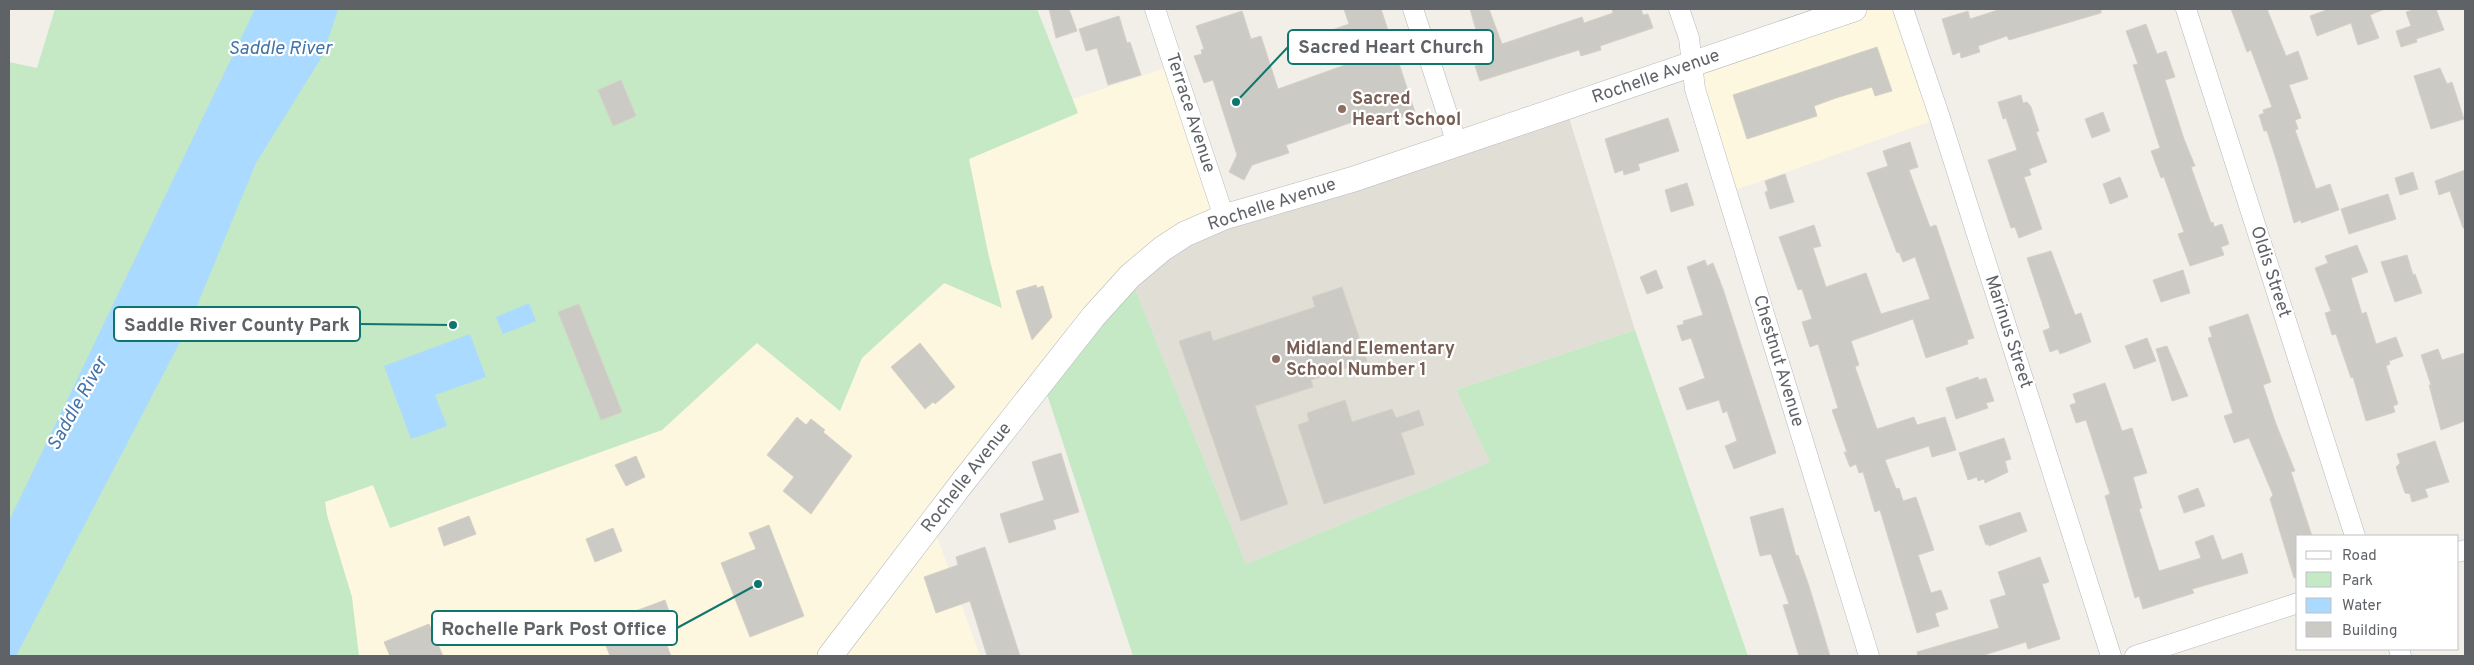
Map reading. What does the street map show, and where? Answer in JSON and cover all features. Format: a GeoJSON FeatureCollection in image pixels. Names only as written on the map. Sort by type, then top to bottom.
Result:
{"type":"FeatureCollection","features":[{"type":"Feature","properties":{"kind":"street","name":"Terrace Avenue"},"geometry":{"type":"LineString","coordinates":[[1155,9],[1224,217]]}},
{"type":"Feature","properties":{"kind":"street"},"geometry":{"type":"LineString","coordinates":[[1412,9],[1457,144]]}},
{"type":"Feature","properties":{"kind":"street","name":"Chestnut Avenue"},"geometry":{"type":"LineString","coordinates":[[1679,9],[1689,38],[1694,89],[1869,656]]}},
{"type":"Feature","properties":{"kind":"street","name":"Rochelle Avenue"},"geometry":{"type":"LineString","coordinates":[[830,656],[962,483],[1093,317],[1130,276],[1162,249],[1185,234],[1224,217],[1305,195],[1854,9]]}},
{"type":"Feature","properties":{"kind":"street","name":"Marinus Street"},"geometry":{"type":"LineString","coordinates":[[1903,9],[1940,118],[2111,656]]}},
{"type":"Feature","properties":{"kind":"street","name":"Oldis Street"},"geometry":{"type":"LineString","coordinates":[[2186,9],[2355,535]]}},
{"type":"Feature","properties":{"kind":"street"},"geometry":{"type":"LineString","coordinates":[[2135,656],[2162,652],[2296,604]]}},
{"type":"Feature","properties":{"kind":"shaded area"},"geometry":{"type":"Polygon","coordinates":[[[1854,9],[1903,9],[1940,118],[1727,193],[1692,65],[1854,9]]]}},
{"type":"Feature","properties":{"kind":"shaded area"},"geometry":{"type":"Polygon","coordinates":[[[1174,65],[1224,217],[1162,249],[932,523],[980,656],[347,656],[325,502],[373,485],[391,528],[662,430],[757,342],[840,411],[862,358],[945,283],[1002,308],[988,253],[969,159],[1078,113],[1073,99],[1174,65]]]}},
{"type":"Feature","properties":{"kind":"shaded area"},"geometry":{"type":"Polygon","coordinates":[[[1566,108],[1635,330],[1456,390],[1490,462],[1246,564],[1130,276],[1155,253],[1566,108]]]}},
{"type":"Feature","properties":{"kind":"green space"},"geometry":{"type":"Polygon","coordinates":[[[55,9],[1037,9],[1078,113],[969,159],[988,253],[1002,308],[944,283],[862,358],[840,411],[757,343],[662,430],[390,528],[373,485],[325,502],[327,515],[352,597],[359,656],[9,656],[9,62],[37,68],[55,9]]]}},
{"type":"Feature","properties":{"kind":"green space"},"geometry":{"type":"Polygon","coordinates":[[[1130,276],[1246,564],[1490,462],[1456,390],[1635,330],[1748,656],[1133,656],[1043,382],[1130,276]]]}},
{"type":"Feature","properties":{"kind":"water","name":"Saddle River"},"geometry":{"type":"Polygon","coordinates":[[[255,9],[338,9],[323,55],[256,163],[189,325],[16,656],[9,656],[9,521],[255,9]]]}},
{"type":"Feature","properties":{"kind":"water"},"geometry":{"type":"Polygon","coordinates":[[[529,303],[536,321],[503,334],[496,317],[529,303]]]}},
{"type":"Feature","properties":{"kind":"water"},"geometry":{"type":"Polygon","coordinates":[[[470,334],[486,377],[435,395],[447,426],[411,439],[384,366],[470,334]]]}},
{"type":"Feature","properties":{"kind":"building"},"geometry":{"type":"Polygon","coordinates":[[[1049,9],[1069,9],[1077,31],[1056,38],[1049,9]]]}},
{"type":"Feature","properties":{"kind":"building"},"geometry":{"type":"Polygon","coordinates":[[[1344,9],[1381,9],[1415,112],[1392,121],[1390,116],[1381,119],[1379,113],[1286,145],[1289,153],[1252,165],[1244,180],[1229,172],[1237,155],[1213,80],[1204,83],[1194,56],[1202,54],[1201,50],[1204,49],[1196,26],[1242,11],[1251,39],[1261,36],[1278,89],[1345,65],[1332,30],[1349,24],[1344,9]]]}},
{"type":"Feature","properties":{"kind":"building"},"geometry":{"type":"Polygon","coordinates":[[[1470,9],[1489,9],[1502,44],[1582,17],[1584,23],[1613,13],[1612,9],[1641,9],[1643,15],[1648,14],[1653,28],[1600,46],[1601,50],[1581,56],[1579,50],[1480,81],[1475,66],[1478,65],[1475,54],[1482,51],[1470,9]]]}},
{"type":"Feature","properties":{"kind":"building"},"geometry":{"type":"Polygon","coordinates":[[[2001,9],[2101,9],[2101,13],[2009,40],[2007,36],[1978,46],[1980,52],[1961,58],[1960,52],[1953,55],[1942,19],[1968,11],[1970,19],[2001,9]]]}},
{"type":"Feature","properties":{"kind":"building"},"geometry":{"type":"Polygon","coordinates":[[[2231,9],[2267,9],[2286,56],[2298,51],[2308,79],[2289,85],[2301,118],[2295,120],[2298,129],[2295,130],[2316,189],[2330,184],[2339,210],[2301,223],[2301,220],[2294,223],[2267,131],[2264,131],[2259,115],[2264,113],[2263,110],[2272,107],[2251,50],[2247,52],[2231,9]]]}},
{"type":"Feature","properties":{"kind":"building"},"geometry":{"type":"Polygon","coordinates":[[[2329,9],[2385,9],[2370,15],[2379,38],[2358,45],[2351,23],[2317,36],[2310,16],[2329,9]]]}},
{"type":"Feature","properties":{"kind":"building"},"geometry":{"type":"Polygon","coordinates":[[[2416,9],[2436,9],[2444,30],[2416,39],[2417,42],[2401,47],[2396,31],[2411,26],[2406,12],[2416,9]]]}},
{"type":"Feature","properties":{"kind":"building"},"geometry":{"type":"Polygon","coordinates":[[[1119,16],[1127,43],[1130,42],[1141,75],[1108,85],[1097,48],[1086,51],[1079,29],[1119,16]]]}},
{"type":"Feature","properties":{"kind":"building"},"geometry":{"type":"Polygon","coordinates":[[[2146,24],[2157,54],[2166,51],[2175,77],[2165,80],[2195,166],[2191,167],[2211,223],[2213,222],[2214,227],[2222,224],[2229,244],[2221,247],[2224,255],[2190,266],[2178,234],[2184,232],[2164,177],[2161,178],[2151,151],[2160,148],[2133,65],[2138,64],[2126,31],[2146,24]]]}},
{"type":"Feature","properties":{"kind":"building"},"geometry":{"type":"Polygon","coordinates":[[[1877,47],[1892,91],[1875,96],[1872,87],[1836,98],[1814,106],[1817,116],[1747,139],[1733,95],[1877,47]]]}},
{"type":"Feature","properties":{"kind":"building"},"geometry":{"type":"Polygon","coordinates":[[[2440,68],[2447,84],[2452,82],[2464,119],[2431,129],[2414,76],[2440,68]]]}},
{"type":"Feature","properties":{"kind":"building"},"geometry":{"type":"Polygon","coordinates":[[[621,80],[636,116],[613,126],[598,90],[621,80]]]}},
{"type":"Feature","properties":{"kind":"building"},"geometry":{"type":"Polygon","coordinates":[[[2021,95],[2023,103],[2027,102],[2031,107],[2039,131],[2036,132],[2047,162],[2029,169],[2031,175],[2024,177],[2042,229],[2019,238],[2015,227],[2011,228],[1988,160],[2017,150],[2006,118],[2003,119],[1998,102],[2021,95]]]}},
{"type":"Feature","properties":{"kind":"building"},"geometry":{"type":"Polygon","coordinates":[[[2103,112],[2110,131],[2092,138],[2085,119],[2103,112]]]}},
{"type":"Feature","properties":{"kind":"building"},"geometry":{"type":"Polygon","coordinates":[[[1668,118],[1679,151],[1638,164],[1640,170],[1624,175],[1623,170],[1615,173],[1605,139],[1668,118]]]}},
{"type":"Feature","properties":{"kind":"building"},"geometry":{"type":"Polygon","coordinates":[[[1910,142],[1918,167],[1909,170],[1930,227],[1936,225],[1974,338],[1967,340],[1968,344],[1926,358],[1913,319],[1851,341],[1859,365],[1855,367],[1877,429],[1914,417],[1917,425],[1945,417],[1956,450],[1932,457],[1929,446],[1885,460],[1896,489],[1899,488],[1903,501],[1916,497],[1934,550],[1918,555],[1931,593],[1941,590],[1948,609],[1935,613],[1939,626],[1917,633],[1880,510],[1875,512],[1863,472],[1859,473],[1856,464],[1850,467],[1844,452],[1847,452],[1832,410],[1838,408],[1818,344],[1810,347],[1802,322],[1812,319],[1802,289],[1798,290],[1779,237],[1814,225],[1821,246],[1813,248],[1826,287],[1866,273],[1881,314],[1930,299],[1915,257],[1903,262],[1899,252],[1897,253],[1867,173],[1888,166],[1883,151],[1910,142]]]}},
{"type":"Feature","properties":{"kind":"building"},"geometry":{"type":"Polygon","coordinates":[[[2465,170],[2465,228],[2463,228],[2450,191],[2439,195],[2435,181],[2465,170]]]}},
{"type":"Feature","properties":{"kind":"building"},"geometry":{"type":"Polygon","coordinates":[[[2413,172],[2418,189],[2400,195],[2395,178],[2413,172]]]}},
{"type":"Feature","properties":{"kind":"building"},"geometry":{"type":"Polygon","coordinates":[[[1785,174],[1794,202],[1770,209],[1765,192],[1768,191],[1765,181],[1785,174]]]}},
{"type":"Feature","properties":{"kind":"building"},"geometry":{"type":"Polygon","coordinates":[[[2120,177],[2128,197],[2110,204],[2103,184],[2120,177]]]}},
{"type":"Feature","properties":{"kind":"building"},"geometry":{"type":"Polygon","coordinates":[[[1687,183],[1694,205],[1671,212],[1665,190],[1687,183]]]}},
{"type":"Feature","properties":{"kind":"building"},"geometry":{"type":"Polygon","coordinates":[[[2388,194],[2396,219],[2349,234],[2341,209],[2388,194]]]}},
{"type":"Feature","properties":{"kind":"building"},"geometry":{"type":"Polygon","coordinates":[[[2357,245],[2368,272],[2351,278],[2362,314],[2366,312],[2376,344],[2396,337],[2403,356],[2389,361],[2390,364],[2386,366],[2398,404],[2393,406],[2395,412],[2366,421],[2353,377],[2351,378],[2336,334],[2332,335],[2325,313],[2331,311],[2315,268],[2328,263],[2325,256],[2357,245]]]}},
{"type":"Feature","properties":{"kind":"building"},"geometry":{"type":"Polygon","coordinates":[[[2051,251],[2075,315],[2081,313],[2091,342],[2060,354],[2058,349],[2050,352],[2043,331],[2050,328],[2027,258],[2051,251]]]}},
{"type":"Feature","properties":{"kind":"building"},"geometry":{"type":"Polygon","coordinates":[[[2407,255],[2413,275],[2415,274],[2422,293],[2395,302],[2381,262],[2407,255]]]}},
{"type":"Feature","properties":{"kind":"building"},"geometry":{"type":"Polygon","coordinates":[[[1705,260],[1707,266],[1713,263],[1723,289],[1776,453],[1734,469],[1725,446],[1737,441],[1727,411],[1723,413],[1719,400],[1687,410],[1679,388],[1705,378],[1691,338],[1682,341],[1677,326],[1684,324],[1683,321],[1703,315],[1687,267],[1705,260]]]}},
{"type":"Feature","properties":{"kind":"building"},"geometry":{"type":"Polygon","coordinates":[[[1656,270],[1663,288],[1647,294],[1640,277],[1656,270]]]}},
{"type":"Feature","properties":{"kind":"building"},"geometry":{"type":"Polygon","coordinates":[[[2183,270],[2190,293],[2161,302],[2153,280],[2183,270]]]}},
{"type":"Feature","properties":{"kind":"building"},"geometry":{"type":"Polygon","coordinates":[[[1036,285],[1037,288],[1043,286],[1052,317],[1032,340],[1016,291],[1036,285]]]}},
{"type":"Feature","properties":{"kind":"building"},"geometry":{"type":"Polygon","coordinates":[[[1342,287],[1367,361],[1311,380],[1313,387],[1255,406],[1288,504],[1241,521],[1179,341],[1210,331],[1213,341],[1315,307],[1312,297],[1342,287]]]}},
{"type":"Feature","properties":{"kind":"building"},"geometry":{"type":"Polygon","coordinates":[[[579,304],[622,412],[601,420],[558,312],[579,304]]]}},
{"type":"Feature","properties":{"kind":"building"},"geometry":{"type":"Polygon","coordinates":[[[2248,314],[2271,382],[2263,385],[2295,471],[2291,472],[2312,535],[2296,535],[2296,578],[2294,578],[2270,499],[2273,495],[2249,438],[2234,443],[2224,416],[2233,413],[2208,338],[2212,337],[2209,327],[2248,314]]]}},
{"type":"Feature","properties":{"kind":"building"},"geometry":{"type":"Polygon","coordinates":[[[2147,338],[2156,361],[2134,369],[2125,346],[2147,338]]]}},
{"type":"Feature","properties":{"kind":"building"},"geometry":{"type":"Polygon","coordinates":[[[920,343],[955,387],[935,404],[933,402],[925,409],[891,367],[920,343]]]}},
{"type":"Feature","properties":{"kind":"building"},"geometry":{"type":"Polygon","coordinates":[[[2167,346],[2188,396],[2172,401],[2156,349],[2167,346]]]}},
{"type":"Feature","properties":{"kind":"building"},"geometry":{"type":"Polygon","coordinates":[[[2438,349],[2442,360],[2465,353],[2465,421],[2441,430],[2429,385],[2431,385],[2421,355],[2438,349]]]}},
{"type":"Feature","properties":{"kind":"building"},"geometry":{"type":"Polygon","coordinates":[[[1978,377],[1979,380],[1986,378],[1994,401],[1986,403],[1988,408],[1956,419],[1946,388],[1978,377]]]}},
{"type":"Feature","properties":{"kind":"building"},"geometry":{"type":"Polygon","coordinates":[[[2105,383],[2122,431],[2132,428],[2147,473],[2133,477],[2142,508],[2139,509],[2159,571],[2201,558],[2195,542],[2213,535],[2222,560],[2242,553],[2248,573],[2192,589],[2194,593],[2143,609],[2139,596],[2135,598],[2105,496],[2110,494],[2086,420],[2076,423],[2070,405],[2076,403],[2073,394],[2105,383]]]}},
{"type":"Feature","properties":{"kind":"building"},"geometry":{"type":"Polygon","coordinates":[[[1345,400],[1352,422],[1392,409],[1396,418],[1419,410],[1424,425],[1401,433],[1415,474],[1324,504],[1298,425],[1309,421],[1307,413],[1345,400]]]}},
{"type":"Feature","properties":{"kind":"building"},"geometry":{"type":"Polygon","coordinates":[[[797,417],[806,425],[811,419],[825,430],[823,432],[852,456],[811,514],[783,491],[794,477],[767,455],[797,417]]]}},
{"type":"Feature","properties":{"kind":"building"},"geometry":{"type":"Polygon","coordinates":[[[2004,438],[2011,459],[2005,461],[2008,472],[1985,483],[1984,479],[1978,481],[1977,477],[1968,480],[1959,453],[2004,438]]]}},
{"type":"Feature","properties":{"kind":"building"},"geometry":{"type":"Polygon","coordinates":[[[2435,441],[2449,482],[2425,489],[2428,497],[2412,502],[2410,494],[2405,493],[2396,467],[2400,463],[2397,454],[2435,441]]]}},
{"type":"Feature","properties":{"kind":"building"},"geometry":{"type":"Polygon","coordinates":[[[1061,453],[1079,512],[1053,520],[1056,529],[1009,543],[1000,514],[1044,500],[1032,462],[1061,453]]]}},
{"type":"Feature","properties":{"kind":"building"},"geometry":{"type":"Polygon","coordinates":[[[636,456],[645,477],[626,486],[615,465],[636,456]]]}},
{"type":"Feature","properties":{"kind":"building"},"geometry":{"type":"Polygon","coordinates":[[[2198,488],[2205,506],[2184,513],[2178,496],[2198,488]]]}},
{"type":"Feature","properties":{"kind":"building"},"geometry":{"type":"Polygon","coordinates":[[[1783,508],[1796,556],[1798,555],[1809,586],[1830,656],[1799,656],[1783,605],[1789,604],[1771,554],[1760,556],[1750,517],[1783,508]]]}},
{"type":"Feature","properties":{"kind":"building"},"geometry":{"type":"Polygon","coordinates":[[[2020,512],[2027,531],[1989,546],[1988,544],[1986,545],[1979,526],[2020,512]]]}},
{"type":"Feature","properties":{"kind":"building"},"geometry":{"type":"Polygon","coordinates":[[[469,516],[476,534],[444,546],[438,528],[469,516]]]}},
{"type":"Feature","properties":{"kind":"building"},"geometry":{"type":"Polygon","coordinates":[[[769,525],[804,616],[750,637],[721,563],[756,549],[749,533],[769,525]]]}},
{"type":"Feature","properties":{"kind":"building"},"geometry":{"type":"Polygon","coordinates":[[[613,528],[622,551],[595,562],[586,539],[613,528]]]}},
{"type":"Feature","properties":{"kind":"building"},"geometry":{"type":"Polygon","coordinates":[[[985,547],[1020,656],[987,656],[970,601],[936,613],[924,577],[958,565],[956,557],[985,547]]]}},
{"type":"Feature","properties":{"kind":"building"},"geometry":{"type":"Polygon","coordinates":[[[2040,557],[2049,582],[2042,584],[2060,639],[2028,649],[2026,642],[1981,656],[1918,656],[1917,652],[1999,628],[1990,600],[2006,595],[1998,572],[2040,557]]]}},
{"type":"Feature","properties":{"kind":"building"},"geometry":{"type":"Polygon","coordinates":[[[665,600],[673,623],[660,628],[671,656],[610,656],[598,625],[665,600]]]}},
{"type":"Feature","properties":{"kind":"building"},"geometry":{"type":"Polygon","coordinates":[[[429,624],[443,656],[390,656],[384,642],[429,624]]]}},
{"type":"Feature","properties":{"kind":"place","name":"Sacred Heart Church"},"geometry":{"type":"Point","coordinates":[1236,102]}},
{"type":"Feature","properties":{"kind":"place","name":"Sacred Heart School"},"geometry":{"type":"Point","coordinates":[1342,109]}},
{"type":"Feature","properties":{"kind":"place","name":"Saddle River County Park"},"geometry":{"type":"Point","coordinates":[453,325]}},
{"type":"Feature","properties":{"kind":"place","name":"Midland Elementary School Number 1"},"geometry":{"type":"Point","coordinates":[1276,359]}},
{"type":"Feature","properties":{"kind":"place","name":"Rochelle Park Post Office"},"geometry":{"type":"Point","coordinates":[758,584]}}]}
